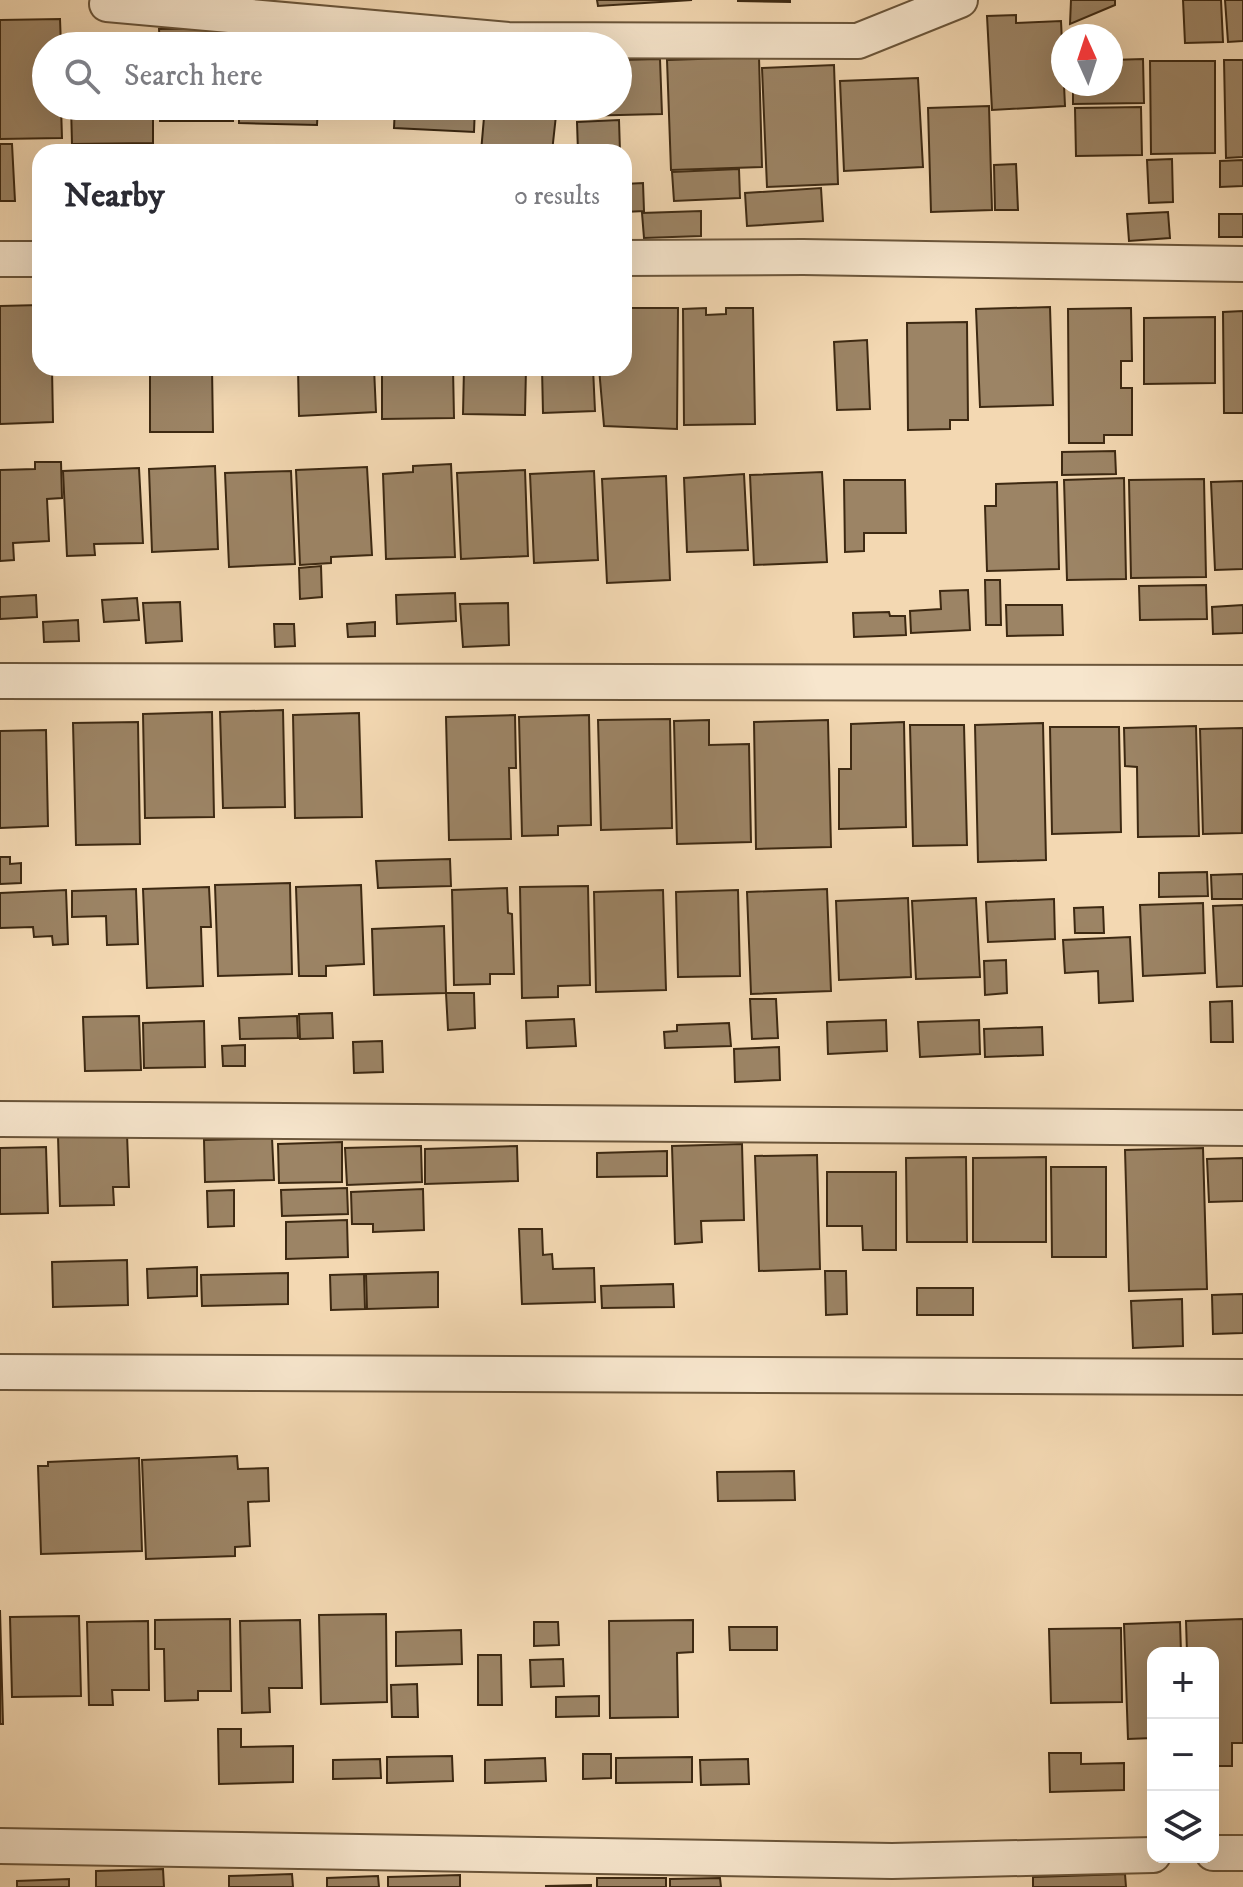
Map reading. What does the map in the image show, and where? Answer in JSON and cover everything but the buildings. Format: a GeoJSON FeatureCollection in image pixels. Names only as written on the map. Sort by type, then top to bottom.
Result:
{"type":"FeatureCollection","features":[{"type":"Feature","properties":{"kind":"street"},"geometry":{"type":"LineString","coordinates":[[632,40],[858,41],[960,0]]}},
{"type":"Feature","properties":{"kind":"street"},"geometry":{"type":"LineString","coordinates":[[107,4],[419,32]]}},
{"type":"Feature","properties":{"kind":"street"},"geometry":{"type":"LineString","coordinates":[[632,258],[803,257],[1243,264]]}},
{"type":"Feature","properties":{"kind":"street"},"geometry":{"type":"LineString","coordinates":[[0,259],[32,259]]}},
{"type":"Feature","properties":{"kind":"street"},"geometry":{"type":"LineString","coordinates":[[0,681],[1243,683]]}},
{"type":"Feature","properties":{"kind":"street"},"geometry":{"type":"LineString","coordinates":[[0,1119],[1243,1128]]}},
{"type":"Feature","properties":{"kind":"street"},"geometry":{"type":"LineString","coordinates":[[0,1372],[1243,1377]]}},
{"type":"Feature","properties":{"kind":"street"},"geometry":{"type":"LineString","coordinates":[[0,1846],[892,1861],[1147,1855]]}},
{"type":"Feature","properties":{"kind":"street"},"geometry":{"type":"LineString","coordinates":[[1219,1853],[1243,1853]]}}]}
